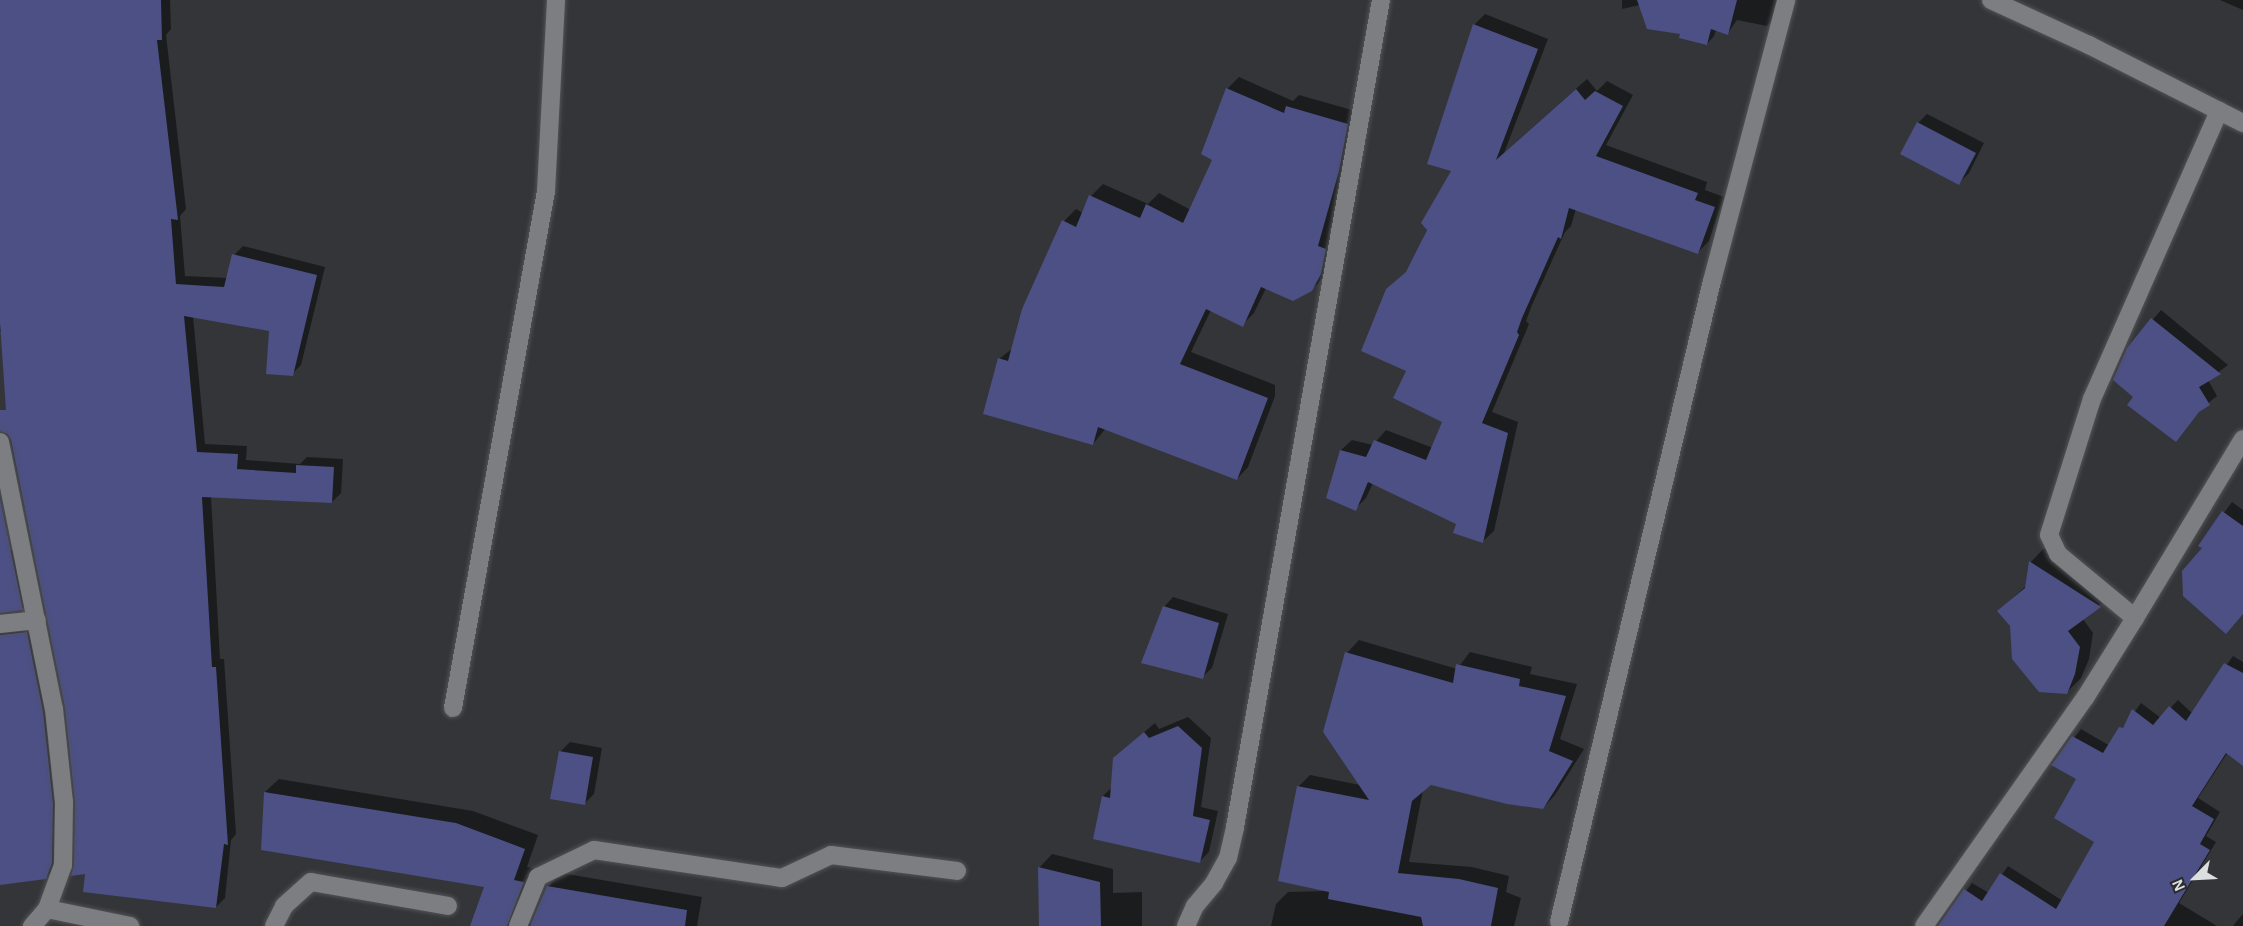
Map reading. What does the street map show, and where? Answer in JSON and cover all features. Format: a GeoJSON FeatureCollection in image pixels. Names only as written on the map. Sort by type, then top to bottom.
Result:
{"type":"FeatureCollection","features":[{"type":"Feature","properties":{"kind":"street"},"geometry":{"type":"LineString","coordinates":[[453,708],[546,191],[556,0]]}},
{"type":"Feature","properties":{"kind":"street"},"geometry":{"type":"LineString","coordinates":[[1186,926],[1195,906],[1214,883],[1228,858],[1235,827],[1381,0]]}},
{"type":"Feature","properties":{"kind":"street"},"geometry":{"type":"LineString","coordinates":[[1559,922],[1712,281],[1786,0]]}},
{"type":"Feature","properties":{"kind":"street"},"geometry":{"type":"LineString","coordinates":[[1991,0],[2089,45],[2243,123]]}},
{"type":"Feature","properties":{"kind":"street"},"geometry":{"type":"LineString","coordinates":[[2135,618],[2058,554],[2049,535],[2092,399],[2219,111]]}},
{"type":"Feature","properties":{"kind":"street"},"geometry":{"type":"LineString","coordinates":[[1924,926],[2085,698],[2243,439]]}},
{"type":"Feature","properties":{"kind":"street"},"geometry":{"type":"LineString","coordinates":[[0,442],[54,709],[64,802],[63,866],[47,909],[32,926]]}},
{"type":"Feature","properties":{"kind":"street"},"geometry":{"type":"LineString","coordinates":[[0,624],[37,620]]}},
{"type":"Feature","properties":{"kind":"street"},"geometry":{"type":"LineString","coordinates":[[518,926],[538,877],[594,850],[782,878],[831,855],[957,871]]}},
{"type":"Feature","properties":{"kind":"street"},"geometry":{"type":"LineString","coordinates":[[274,926],[284,906],[311,882],[448,906]]}},
{"type":"Feature","properties":{"kind":"street"},"geometry":{"type":"LineString","coordinates":[[47,909],[130,926]]}},
{"type":"Feature","properties":{"kind":"building"},"geometry":{"type":"Polygon","coordinates":[[[0,0],[161,0],[162,40],[157,40],[178,220],[171,219],[176,284],[224,287],[232,254],[317,275],[293,376],[266,374],[269,331],[184,316],[197,452],[238,454],[237,469],[296,473],[296,465],[334,467],[332,503],[202,497],[212,667],[216,667],[228,845],[224,844],[216,908],[83,892],[85,874],[71,876],[74,865],[75,802],[65,708],[11,440],[8,434],[0,431],[0,410],[6,410],[0,323],[0,0]]]}},
{"type":"Feature","properties":{"kind":"building"},"geometry":{"type":"Polygon","coordinates":[[[1637,0],[1737,0],[1728,35],[1711,29],[1707,45],[1679,38],[1680,34],[1647,29],[1637,0]]]}},
{"type":"Feature","properties":{"kind":"building"},"geometry":{"type":"Polygon","coordinates":[[[1473,24],[1538,49],[1496,160],[1576,89],[1585,100],[1595,91],[1623,106],[1596,156],[1698,193],[1695,200],[1715,207],[1698,254],[1569,208],[1561,239],[1558,237],[1522,318],[1517,332],[1519,335],[1482,423],[1508,433],[1483,543],[1453,533],[1456,524],[1368,482],[1356,511],[1326,498],[1340,450],[1366,457],[1374,440],[1426,460],[1442,422],[1393,398],[1406,371],[1361,351],[1386,289],[1406,272],[1427,230],[1421,223],[1451,171],[1427,164],[1473,24]]]}},
{"type":"Feature","properties":{"kind":"building"},"geometry":{"type":"Polygon","coordinates":[[[1226,88],[1284,113],[1286,106],[1348,124],[1339,171],[1318,246],[1326,249],[1321,274],[1312,291],[1293,301],[1261,287],[1243,327],[1206,309],[1180,364],[1268,398],[1237,480],[1098,427],[1093,445],[983,414],[998,358],[1008,361],[1022,309],[1062,220],[1076,227],[1089,195],[1140,218],[1146,204],[1183,223],[1212,160],[1201,154],[1226,88]]]}},
{"type":"Feature","properties":{"kind":"building"},"geometry":{"type":"Polygon","coordinates":[[[1917,122],[1976,153],[1959,185],[1900,154],[1917,122]]]}},
{"type":"Feature","properties":{"kind":"building"},"geometry":{"type":"Polygon","coordinates":[[[2151,318],[2221,374],[2199,387],[2210,405],[2199,412],[2176,442],[2127,405],[2133,397],[2113,380],[2127,348],[2151,318]]]}},
{"type":"Feature","properties":{"kind":"building"},"geometry":{"type":"Polygon","coordinates":[[[0,499],[23,610],[0,613],[0,499]]]}},
{"type":"Feature","properties":{"kind":"building"},"geometry":{"type":"Polygon","coordinates":[[[2222,511],[2243,526],[2243,614],[2226,634],[2183,596],[2182,571],[2202,548],[2198,546],[2222,511]]]}},
{"type":"Feature","properties":{"kind":"building"},"geometry":{"type":"Polygon","coordinates":[[[2029,561],[2101,607],[2068,631],[2080,647],[2075,674],[2067,694],[2039,692],[2012,659],[2010,626],[1997,611],[2025,588],[2029,561]]]}},
{"type":"Feature","properties":{"kind":"building"},"geometry":{"type":"Polygon","coordinates":[[[1163,606],[1219,623],[1203,679],[1141,663],[1163,606]]]}},
{"type":"Feature","properties":{"kind":"building"},"geometry":{"type":"Polygon","coordinates":[[[27,632],[43,711],[53,803],[52,863],[46,879],[0,885],[0,635],[27,632]]]}},
{"type":"Feature","properties":{"kind":"building"},"geometry":{"type":"Polygon","coordinates":[[[1345,652],[1453,683],[1456,664],[1520,679],[1519,686],[1566,696],[1549,751],[1573,761],[1543,809],[1507,804],[1431,785],[1412,801],[1398,873],[1459,879],[1498,888],[1491,926],[1423,926],[1421,917],[1328,899],[1329,892],[1278,881],[1297,786],[1369,800],[1323,732],[1345,652]]]}},
{"type":"Feature","properties":{"kind":"building"},"geometry":{"type":"Polygon","coordinates":[[[2224,663],[2243,673],[2243,766],[2226,753],[2192,806],[2214,819],[2200,844],[2210,850],[2164,926],[1938,926],[1964,889],[1982,901],[2000,873],[2056,909],[2094,842],[2054,818],[2076,779],[2051,765],[2072,736],[2103,753],[2119,727],[2123,728],[2132,709],[2153,725],[2169,706],[2186,721],[2224,663]]]}},
{"type":"Feature","properties":{"kind":"building"},"geometry":{"type":"Polygon","coordinates":[[[1178,726],[1202,748],[1193,816],[1210,820],[1200,863],[1093,839],[1102,796],[1110,798],[1113,758],[1144,732],[1149,738],[1178,726]]]}},
{"type":"Feature","properties":{"kind":"building"},"geometry":{"type":"Polygon","coordinates":[[[559,751],[593,757],[585,805],[550,799],[559,751]]]}},
{"type":"Feature","properties":{"kind":"building"},"geometry":{"type":"Polygon","coordinates":[[[264,792],[456,823],[525,849],[514,880],[524,882],[507,926],[470,926],[484,887],[261,850],[264,792]]]}},
{"type":"Feature","properties":{"kind":"building"},"geometry":{"type":"Polygon","coordinates":[[[1038,867],[1100,882],[1101,926],[1039,926],[1038,867]]]}},
{"type":"Feature","properties":{"kind":"building"},"geometry":{"type":"Polygon","coordinates":[[[547,886],[687,910],[685,926],[530,926],[547,886]]]}}]}
